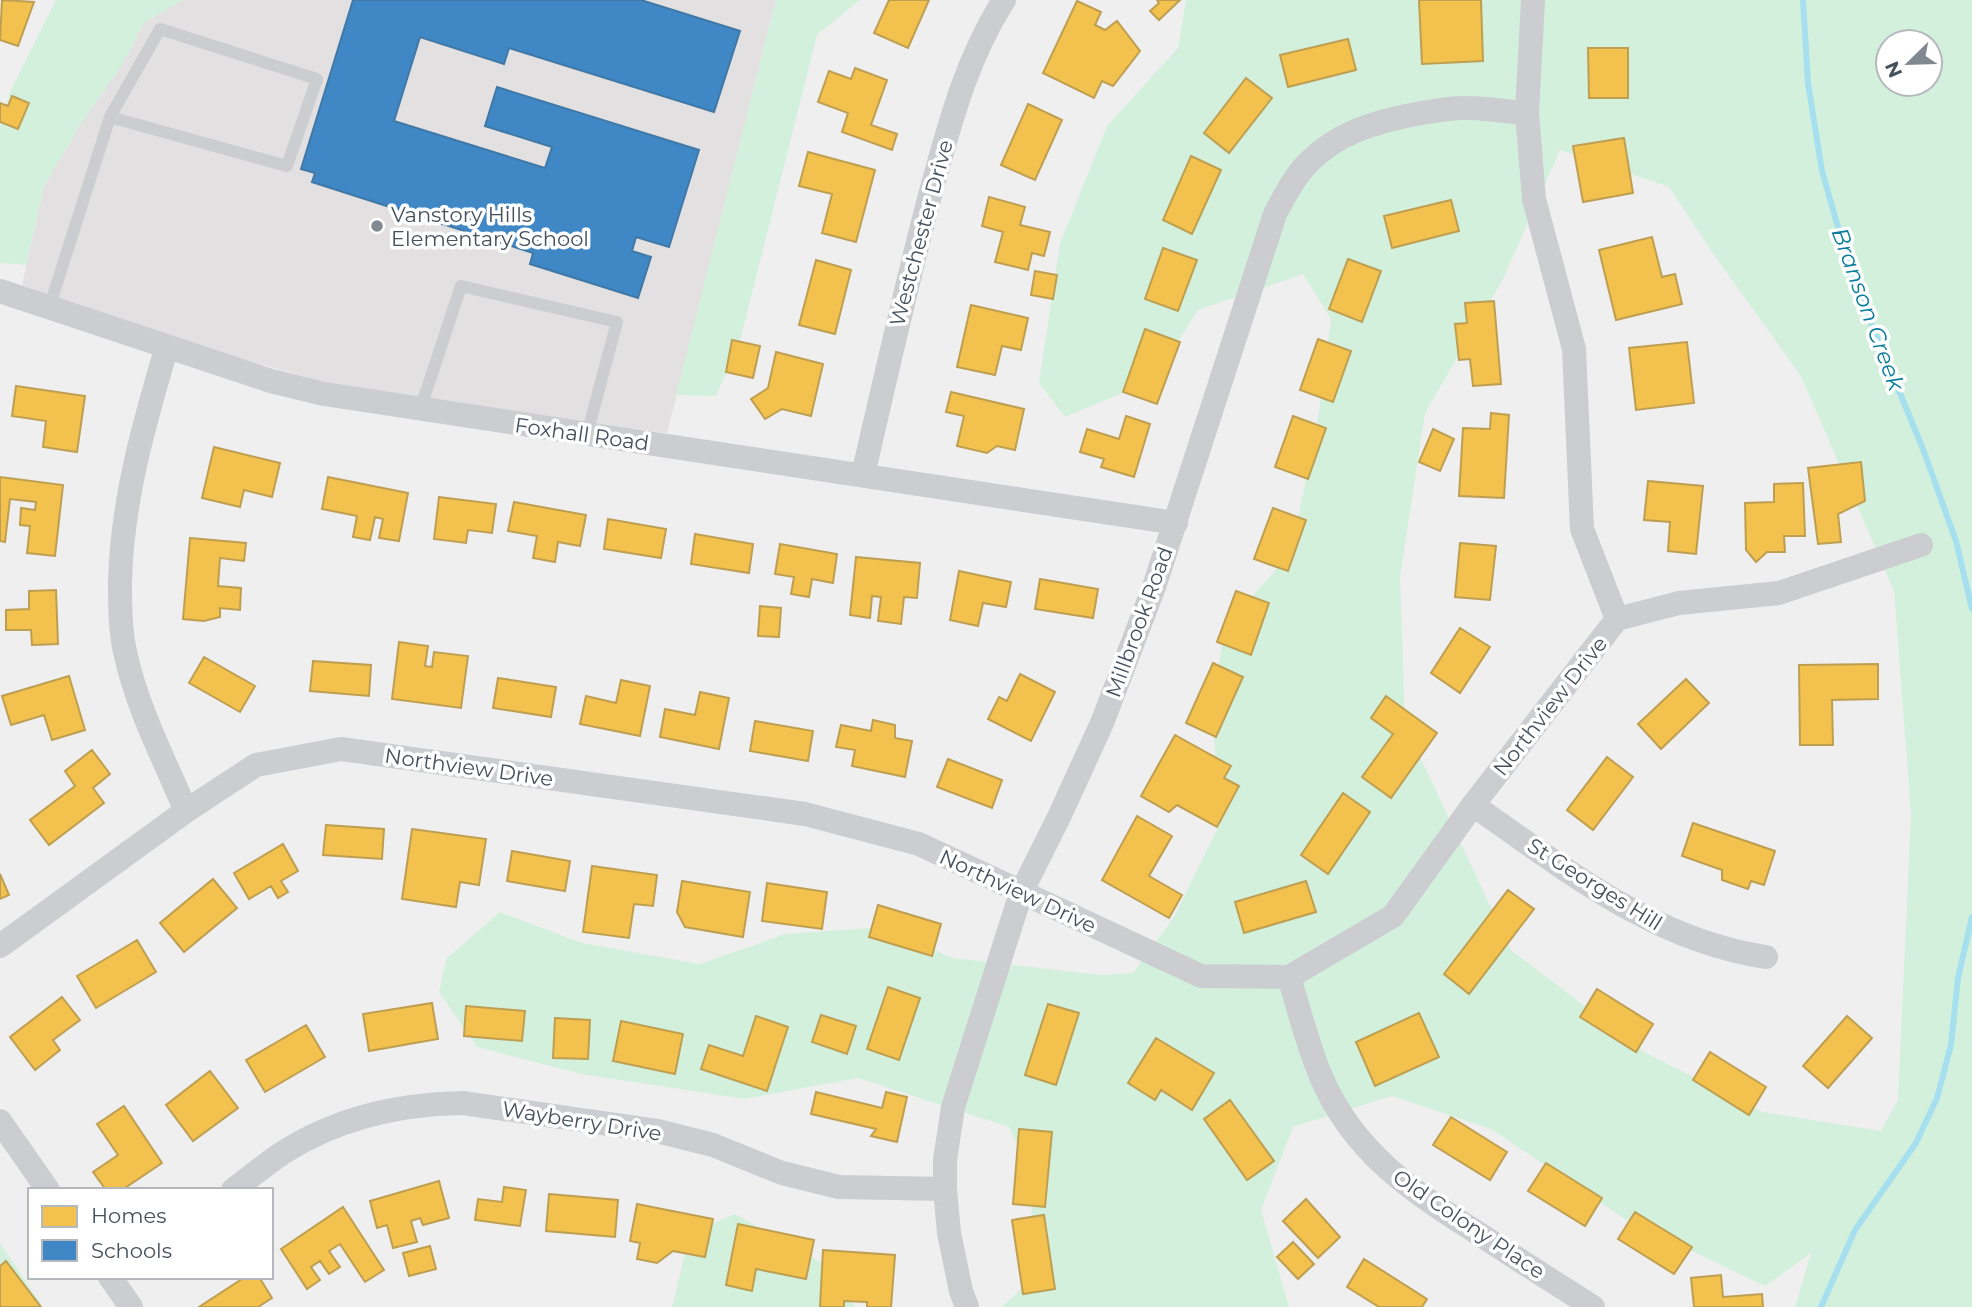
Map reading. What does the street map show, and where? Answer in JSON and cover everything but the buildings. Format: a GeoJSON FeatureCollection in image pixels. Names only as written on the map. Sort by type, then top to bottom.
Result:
{"type":"FeatureCollection","features":[{"type":"Feature","properties":{"kind":"street","name":"Westchester Drive"},"geometry":{"type":"LineString","coordinates":[[863,475],[899,311],[954,108],[969,66],[1004,0]]}},
{"type":"Feature","properties":{"kind":"street"},"geometry":{"type":"LineString","coordinates":[[1534,0],[1527,113],[1534,199],[1574,349],[1582,529],[1617,619]]}},
{"type":"Feature","properties":{"kind":"street","name":"Millbrook Road"},"geometry":{"type":"LineString","coordinates":[[967,1307],[949,1233],[945,1189],[945,1160],[953,1107],[1021,893],[1102,723],[1175,523],[1275,214],[1288,188],[1306,165],[1328,145],[1345,135],[1381,121],[1439,110],[1468,108],[1527,113]]}},
{"type":"Feature","properties":{"kind":"street","name":"Foxhall Road"},"geometry":{"type":"LineString","coordinates":[[0,291],[271,381],[324,394],[1175,523]]}},
{"type":"Feature","properties":{"kind":"street"},"geometry":{"type":"LineString","coordinates":[[167,346],[140,437],[128,494],[121,552],[120,611],[125,655],[138,697],[186,811]]}},
{"type":"Feature","properties":{"kind":"street","name":"Northview Drive"},"geometry":{"type":"LineString","coordinates":[[0,946],[186,811],[256,765],[341,749],[805,814],[919,844],[1201,976],[1289,977],[1393,916],[1473,804],[1617,619],[1679,603],[1779,593],[1921,545]]}},
{"type":"Feature","properties":{"kind":"street","name":"St Georges Hill"},"geometry":{"type":"LineString","coordinates":[[1473,804],[1628,910],[1667,929],[1709,944],[1766,957]]}},
{"type":"Feature","properties":{"kind":"street","name":"Old Colony Place"},"geometry":{"type":"LineString","coordinates":[[1289,977],[1319,1074],[1351,1127],[1377,1159],[1421,1197],[1593,1307]]}},
{"type":"Feature","properties":{"kind":"street","name":"Wayberry Drive"},"geometry":{"type":"LineString","coordinates":[[236,1188],[282,1153],[339,1125],[391,1109],[454,1103],[657,1131],[713,1145],[782,1173],[820,1183],[851,1187],[945,1189]]}},
{"type":"Feature","properties":{"kind":"street"},"geometry":{"type":"LineString","coordinates":[[0,1121],[47,1188]]}},
{"type":"Feature","properties":{"kind":"street"},"geometry":{"type":"LineString","coordinates":[[114,1279],[131,1307]]}},
{"type":"Feature","properties":{"kind":"lane"},"geometry":{"type":"LineString","coordinates":[[49,307],[110,117],[160,29],[317,79],[287,166],[110,117]]}},
{"type":"Feature","properties":{"kind":"lane"},"geometry":{"type":"LineString","coordinates":[[420,410],[461,286],[617,323],[587,434]]}},
{"type":"Feature","properties":{"kind":"shaded area","name":"Vanstory Hills Elementary School"},"geometry":{"type":"Polygon","coordinates":[[[182,0],[776,0],[667,433],[338,386],[172,339],[22,285],[44,186],[81,123],[122,65],[144,23],[182,0]]]}},
{"type":"Feature","properties":{"kind":"green space"},"geometry":{"type":"Polygon","coordinates":[[[56,0],[182,0],[144,23],[122,65],[81,123],[44,186],[26,265],[0,263],[0,127],[10,92],[56,0]]]}},
{"type":"Feature","properties":{"kind":"green space"},"geometry":{"type":"Polygon","coordinates":[[[776,0],[860,0],[817,35],[740,341],[716,396],[676,395],[776,0]]]}},
{"type":"Feature","properties":{"kind":"green space"},"geometry":{"type":"Polygon","coordinates":[[[1186,0],[1972,0],[1972,1307],[1795,1307],[1811,1253],[1765,1286],[1625,1219],[1491,1129],[1392,1096],[1293,1127],[1261,1210],[1289,1307],[1002,1307],[1027,1283],[1034,1179],[1009,1127],[858,1078],[745,1099],[581,1074],[477,1047],[439,992],[446,959],[500,912],[582,943],[700,964],[785,934],[885,927],[952,958],[1101,975],[1133,973],[1174,917],[1220,824],[1212,708],[1225,626],[1291,553],[1317,426],[1331,319],[1303,274],[1198,310],[1153,380],[1065,417],[1039,383],[1060,244],[1107,126],[1178,48],[1186,0]],[[1560,150],[1502,281],[1425,413],[1400,577],[1405,725],[1511,950],[1646,1053],[1763,1112],[1881,1131],[1898,1100],[1911,814],[1894,591],[1801,376],[1669,187],[1560,150]]]}},
{"type":"Feature","properties":{"kind":"green space"},"geometry":{"type":"Polygon","coordinates":[[[735,1214],[828,1266],[855,1307],[672,1307],[690,1233],[735,1214]]]}},
{"type":"Feature","properties":{"kind":"green space"},"geometry":{"type":"Polygon","coordinates":[[[0,1243],[43,1307],[0,1307],[0,1243]]]}},
{"type":"Feature","properties":{"kind":"waterway","name":"Branson Creek"},"geometry":{"type":"LineString","coordinates":[[1803,0],[1808,83],[1822,171],[1852,277],[1923,449],[1956,541],[1972,609]]}},
{"type":"Feature","properties":{"kind":"waterway","name":"Branson Creek"},"geometry":{"type":"LineString","coordinates":[[1821,1307],[1855,1230],[1916,1143],[1937,1098],[1951,1045],[1958,978],[1972,917]]}},
{"type":"Feature","properties":{"kind":"place","name":"Vanstory Hills Elementary School"},"geometry":{"type":"Point","coordinates":[377,226]}}]}
